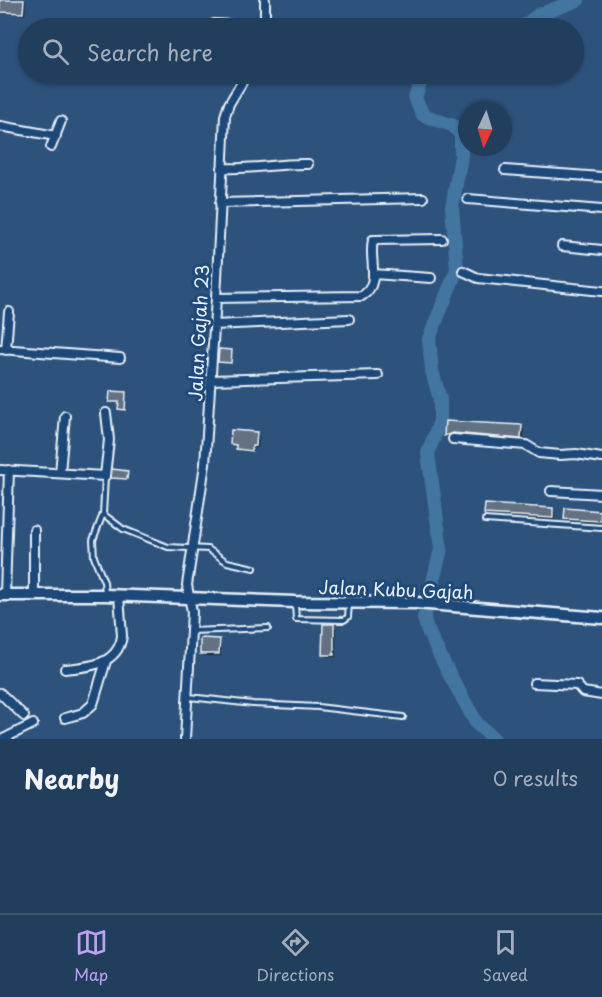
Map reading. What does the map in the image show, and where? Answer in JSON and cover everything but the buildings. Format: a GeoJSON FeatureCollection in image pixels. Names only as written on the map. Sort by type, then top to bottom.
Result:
{"type":"FeatureCollection","features":[{"type":"Feature","properties":{"kind":"street"},"geometry":{"type":"LineString","coordinates":[[265,0],[265,18]]}},
{"type":"Feature","properties":{"kind":"street","name":"Jalan Gajah 23"},"geometry":{"type":"LineString","coordinates":[[185,739],[192,612],[187,585],[205,464],[225,116],[241,84]]}},
{"type":"Feature","properties":{"kind":"street"},"geometry":{"type":"LineString","coordinates":[[51,147],[61,121]]}},
{"type":"Feature","properties":{"kind":"street"},"geometry":{"type":"LineString","coordinates":[[0,126],[56,136]]}},
{"type":"Feature","properties":{"kind":"street"},"geometry":{"type":"LineString","coordinates":[[222,168],[244,169],[289,163],[308,164]]}},
{"type":"Feature","properties":{"kind":"street"},"geometry":{"type":"LineString","coordinates":[[505,170],[602,177]]}},
{"type":"Feature","properties":{"kind":"street"},"geometry":{"type":"LineString","coordinates":[[220,203],[423,198]]}},
{"type":"Feature","properties":{"kind":"street"},"geometry":{"type":"LineString","coordinates":[[468,199],[602,210]]}},
{"type":"Feature","properties":{"kind":"street"},"geometry":{"type":"LineString","coordinates":[[216,298],[356,298],[368,293],[372,287],[371,243],[374,239],[442,239]]}},
{"type":"Feature","properties":{"kind":"street"},"geometry":{"type":"LineString","coordinates":[[562,246],[602,250]]}},
{"type":"Feature","properties":{"kind":"street"},"geometry":{"type":"LineString","coordinates":[[463,271],[478,278],[602,291]]}},
{"type":"Feature","properties":{"kind":"street"},"geometry":{"type":"LineString","coordinates":[[373,274],[431,278]]}},
{"type":"Feature","properties":{"kind":"street"},"geometry":{"type":"LineString","coordinates":[[9,312],[3,349],[120,358]]}},
{"type":"Feature","properties":{"kind":"street"},"geometry":{"type":"LineString","coordinates":[[214,325],[349,319]]}},
{"type":"Feature","properties":{"kind":"street"},"geometry":{"type":"LineString","coordinates":[[211,380],[378,375]]}},
{"type":"Feature","properties":{"kind":"street"},"geometry":{"type":"LineString","coordinates":[[2,595],[4,470],[105,476],[109,440],[106,413]]}},
{"type":"Feature","properties":{"kind":"street"},"geometry":{"type":"LineString","coordinates":[[60,473],[65,416]]}},
{"type":"Feature","properties":{"kind":"street"},"geometry":{"type":"LineString","coordinates":[[453,439],[526,445],[539,453],[576,454],[602,458]]}},
{"type":"Feature","properties":{"kind":"street"},"geometry":{"type":"LineString","coordinates":[[551,490],[602,494]]}},
{"type":"Feature","properties":{"kind":"street"},"geometry":{"type":"LineString","coordinates":[[34,530],[34,594]]}},
{"type":"Feature","properties":{"kind":"street","name":"Jalan Kubu Gajah"},"geometry":{"type":"LineString","coordinates":[[2,595],[416,603],[602,618]]}},
{"type":"Feature","properties":{"kind":"street"},"geometry":{"type":"LineString","coordinates":[[65,718],[83,713],[93,704],[106,661],[121,642],[119,596]]}},
{"type":"Feature","properties":{"kind":"street"},"geometry":{"type":"LineString","coordinates":[[65,669],[93,667],[106,661]]}},
{"type":"Feature","properties":{"kind":"street"},"geometry":{"type":"LineString","coordinates":[[534,683],[577,685],[583,692],[602,695]]}},
{"type":"Feature","properties":{"kind":"street"},"geometry":{"type":"LineString","coordinates":[[0,693],[24,716]]}},
{"type":"Feature","properties":{"kind":"street"},"geometry":{"type":"LineString","coordinates":[[3,739],[33,724]]}},
{"type":"Feature","properties":{"kind":"lane"},"geometry":{"type":"LineString","coordinates":[[105,476],[103,514],[95,530],[93,548],[96,565],[104,582],[105,596]]}},
{"type":"Feature","properties":{"kind":"lane"},"geometry":{"type":"LineString","coordinates":[[103,514],[123,529],[168,547],[208,549],[227,562],[254,568]]}},
{"type":"Feature","properties":{"kind":"lane"},"geometry":{"type":"LineString","coordinates":[[485,520],[602,528]]}},
{"type":"Feature","properties":{"kind":"lane"},"geometry":{"type":"LineString","coordinates":[[295,602],[296,619],[344,620],[348,617],[349,602]]}},
{"type":"Feature","properties":{"kind":"lane"},"geometry":{"type":"LineString","coordinates":[[191,631],[268,628]]}},
{"type":"Feature","properties":{"kind":"lane"},"geometry":{"type":"LineString","coordinates":[[188,697],[253,704],[318,707],[403,717]]}},
{"type":"Feature","properties":{"kind":"waterway"},"geometry":{"type":"LineString","coordinates":[[534,18],[578,0]]}},
{"type":"Feature","properties":{"kind":"waterway"},"geometry":{"type":"LineString","coordinates":[[420,84],[415,98],[423,115],[454,126],[461,135],[461,156],[452,207],[457,269],[429,339],[432,371],[440,399],[440,421],[428,453],[441,549],[424,618],[446,668],[477,724],[494,739]]}}]}
